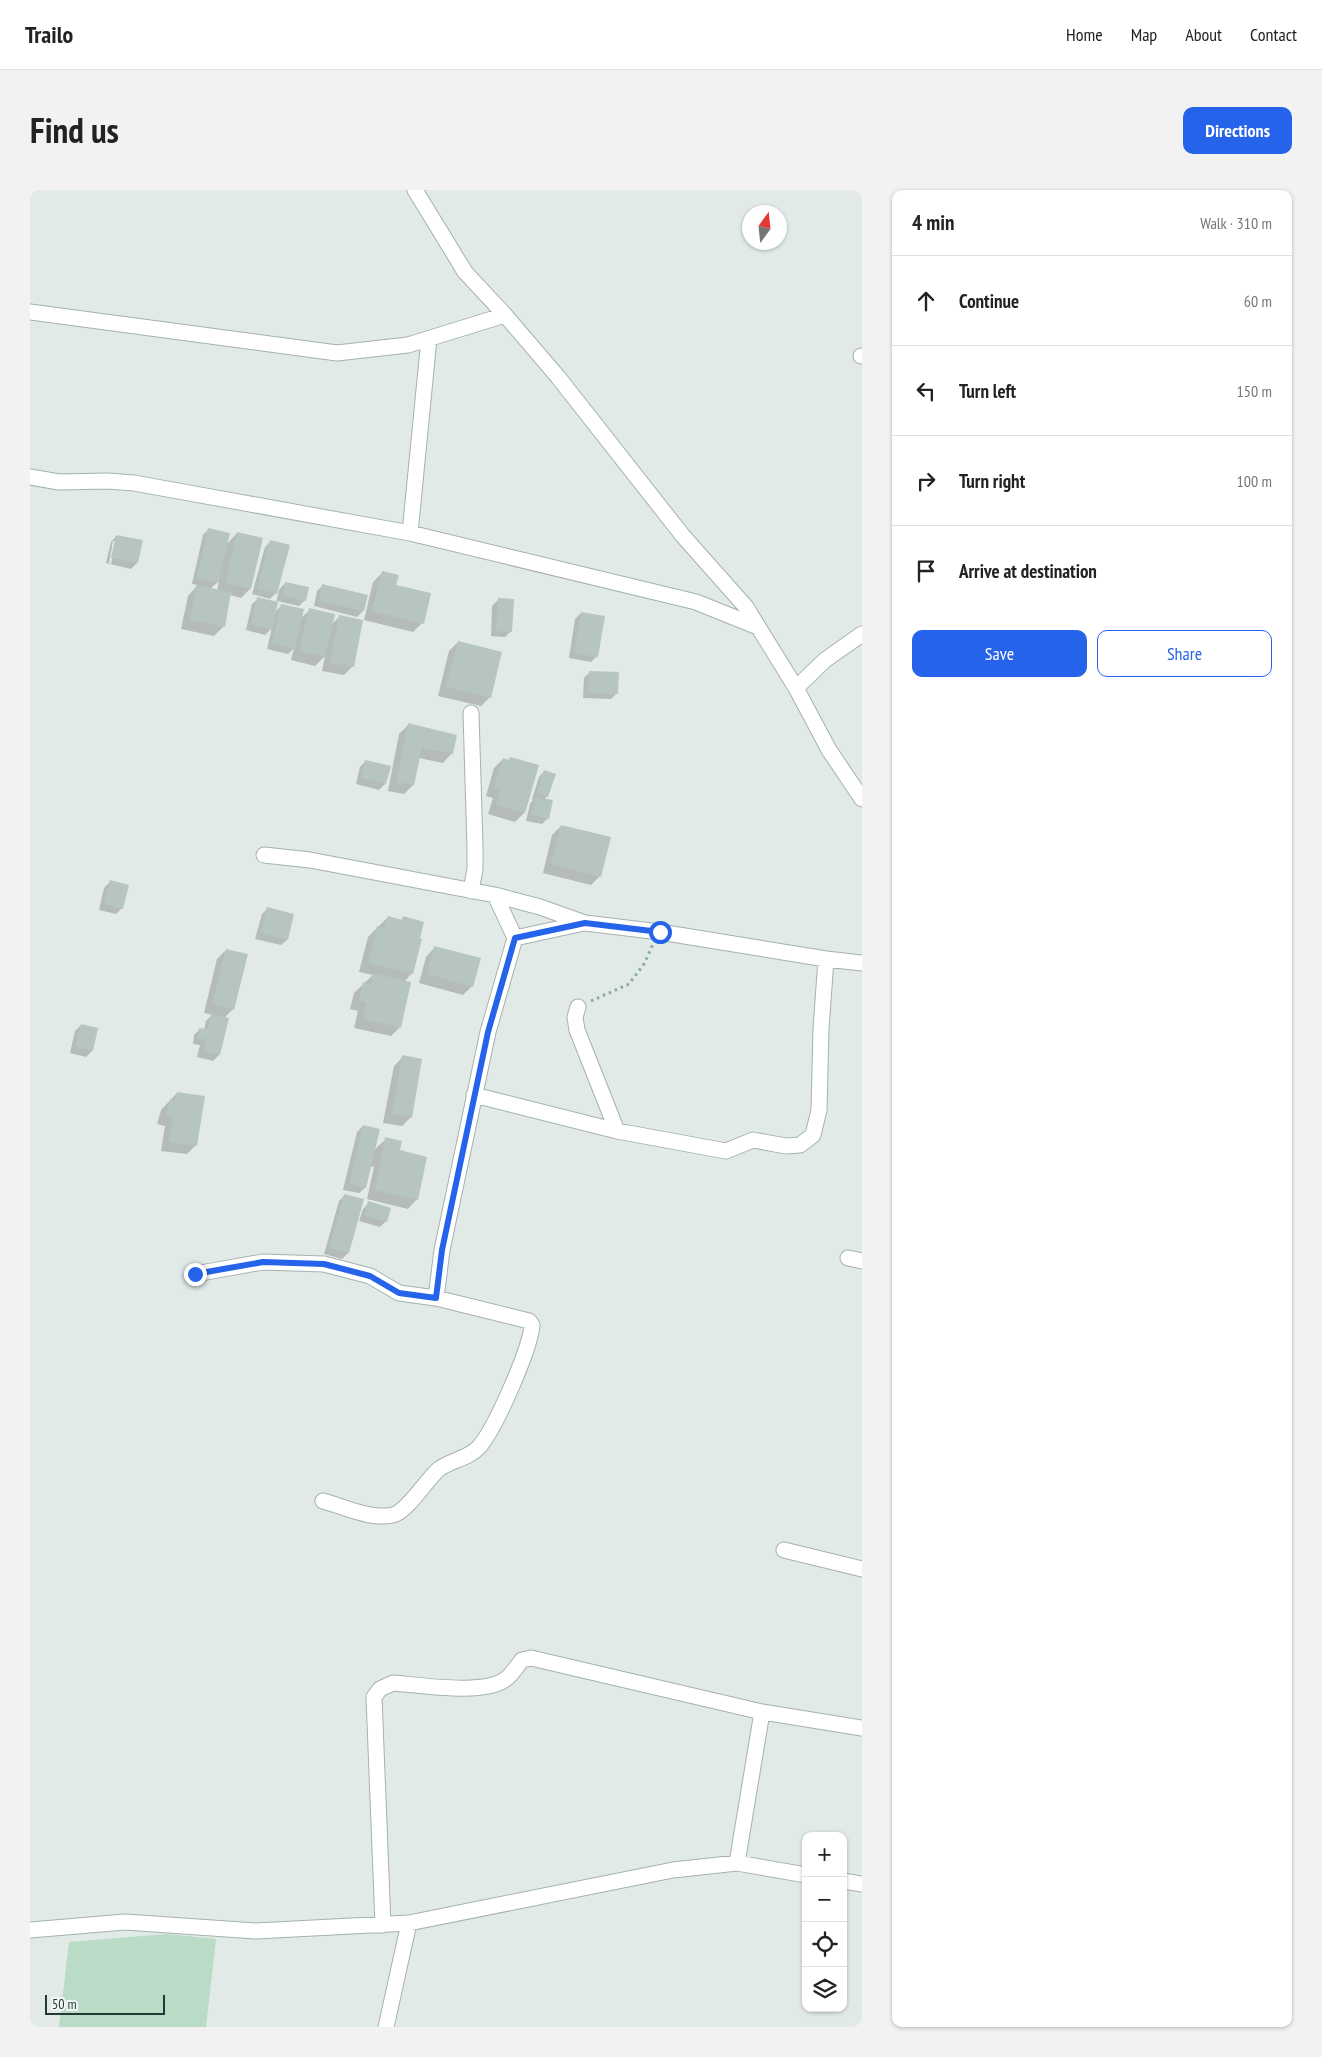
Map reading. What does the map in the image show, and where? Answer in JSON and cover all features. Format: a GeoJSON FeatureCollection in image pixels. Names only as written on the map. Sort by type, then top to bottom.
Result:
{"type":"FeatureCollection","features":[{"type":"Feature","properties":{"kind":"street"},"geometry":{"type":"LineString","coordinates":[[415,190],[465,272],[505,315],[595,422],[683,536],[746,607],[796,688],[829,750],[862,799]]}},
{"type":"Feature","properties":{"kind":"street"},"geometry":{"type":"LineString","coordinates":[[30,312],[338,353],[408,345],[505,315]]}},
{"type":"Feature","properties":{"kind":"street"},"geometry":{"type":"LineString","coordinates":[[410,533],[429,339]]}},
{"type":"Feature","properties":{"kind":"street"},"geometry":{"type":"LineString","coordinates":[[30,477],[59,482],[107,481],[134,483],[410,533],[696,602],[758,627]]}},
{"type":"Feature","properties":{"kind":"street"},"geometry":{"type":"LineString","coordinates":[[796,688],[825,660],[862,634]]}},
{"type":"Feature","properties":{"kind":"street"},"geometry":{"type":"LineString","coordinates":[[471,713],[475,847],[472,891]]}},
{"type":"Feature","properties":{"kind":"street"},"geometry":{"type":"LineString","coordinates":[[264,855],[310,860],[495,895],[540,907],[585,923],[660,932],[826,959],[862,963]]}},
{"type":"Feature","properties":{"kind":"street"},"geometry":{"type":"LineString","coordinates":[[436,1298],[442,1250],[474,1095],[488,1032],[515,938],[495,895]]}},
{"type":"Feature","properties":{"kind":"street"},"geometry":{"type":"LineString","coordinates":[[515,938],[585,923]]}},
{"type":"Feature","properties":{"kind":"street"},"geometry":{"type":"LineString","coordinates":[[474,1095],[617,1131],[726,1151],[753,1140],[786,1146],[800,1145],[813,1135],[819,1110],[821,1029],[826,959]]}},
{"type":"Feature","properties":{"kind":"street"},"geometry":{"type":"LineString","coordinates":[[578,1007],[575,1017],[577,1030],[617,1131]]}},
{"type":"Feature","properties":{"kind":"street"},"geometry":{"type":"LineString","coordinates":[[195,1274],[263,1262],[324,1264],[370,1276],[399,1293],[436,1298],[529,1321],[532,1325],[522,1361],[497,1417],[478,1448],[461,1460],[439,1470],[396,1514],[377,1517],[323,1501]]}},
{"type":"Feature","properties":{"kind":"street"},"geometry":{"type":"LineString","coordinates":[[784,1550],[862,1569]]}},
{"type":"Feature","properties":{"kind":"street"},"geometry":{"type":"LineString","coordinates":[[382,1925],[374,1698],[380,1689],[393,1682],[478,1689],[507,1679],[522,1660],[531,1658],[762,1712],[862,1728]]}},
{"type":"Feature","properties":{"kind":"street"},"geometry":{"type":"LineString","coordinates":[[737,1863],[762,1712]]}},
{"type":"Feature","properties":{"kind":"street"},"geometry":{"type":"LineString","coordinates":[[30,1930],[125,1922],[256,1931],[382,1925],[409,1923],[524,1898],[673,1870],[737,1863],[802,1874]]}},
{"type":"Feature","properties":{"kind":"street"},"geometry":{"type":"LineString","coordinates":[[847,1882],[862,1884]]}},
{"type":"Feature","properties":{"kind":"street"},"geometry":{"type":"LineString","coordinates":[[386,2027],[409,1923]]}},
{"type":"Feature","properties":{"kind":"path"},"geometry":{"type":"LineString","coordinates":[[578,1007],[584,1001],[592,1001],[629,984],[644,964],[660,932]]}},
{"type":"Feature","properties":{"kind":"green space"},"geometry":{"type":"Polygon","coordinates":[[[167,1934],[216,1939],[206,2027],[59,2027],[69,1942],[167,1934]]]}},
{"type":"Feature","properties":{"kind":"building"},"geometry":{"type":"Polygon","coordinates":[[[208,528],[230,533],[218,583],[197,578],[208,528]]]}},
{"type":"Feature","properties":{"kind":"building"},"geometry":{"type":"Polygon","coordinates":[[[237,532],[263,538],[251,589],[225,583],[237,532]]]}},
{"type":"Feature","properties":{"kind":"building"},"geometry":{"type":"Polygon","coordinates":[[[116,535],[143,540],[138,563],[111,558],[116,535]]]}},
{"type":"Feature","properties":{"kind":"building"},"geometry":{"type":"Polygon","coordinates":[[[270,540],[290,545],[277,594],[257,588],[270,540]]]}},
{"type":"Feature","properties":{"kind":"building"},"geometry":{"type":"Polygon","coordinates":[[[382,571],[399,575],[396,585],[431,593],[424,624],[372,611],[382,571]]]}},
{"type":"Feature","properties":{"kind":"building"},"geometry":{"type":"Polygon","coordinates":[[[285,582],[309,587],[306,601],[282,595],[285,582]]]}},
{"type":"Feature","properties":{"kind":"building"},"geometry":{"type":"Polygon","coordinates":[[[322,584],[368,595],[364,611],[319,601],[322,584]]]}},
{"type":"Feature","properties":{"kind":"building"},"geometry":{"type":"Polygon","coordinates":[[[196,585],[231,592],[225,627],[190,620],[196,585]]]}},
{"type":"Feature","properties":{"kind":"building"},"geometry":{"type":"Polygon","coordinates":[[[257,597],[278,602],[272,630],[251,624],[257,597]]]}},
{"type":"Feature","properties":{"kind":"building"},"geometry":{"type":"Polygon","coordinates":[[[498,598],[514,599],[512,632],[496,631],[498,598]]]}},
{"type":"Feature","properties":{"kind":"building"},"geometry":{"type":"Polygon","coordinates":[[[281,604],[304,609],[295,649],[272,643],[281,604]]]}},
{"type":"Feature","properties":{"kind":"building"},"geometry":{"type":"Polygon","coordinates":[[[309,608],[335,614],[325,657],[299,651],[309,608]]]}},
{"type":"Feature","properties":{"kind":"building"},"geometry":{"type":"Polygon","coordinates":[[[581,612],[605,616],[598,657],[574,653],[581,612]]]}},
{"type":"Feature","properties":{"kind":"building"},"geometry":{"type":"Polygon","coordinates":[[[339,615],[363,620],[354,667],[330,663],[339,615]]]}},
{"type":"Feature","properties":{"kind":"building"},"geometry":{"type":"Polygon","coordinates":[[[458,641],[502,652],[491,698],[446,687],[458,641]]]}},
{"type":"Feature","properties":{"kind":"building"},"geometry":{"type":"Polygon","coordinates":[[[589,671],[619,672],[618,694],[588,693],[589,671]]]}},
{"type":"Feature","properties":{"kind":"building"},"geometry":{"type":"Polygon","coordinates":[[[408,723],[457,735],[453,754],[422,748],[414,785],[396,782],[408,723]]]}},
{"type":"Feature","properties":{"kind":"building"},"geometry":{"type":"Polygon","coordinates":[[[510,757],[539,765],[525,813],[496,805],[501,789],[494,787],[503,758],[509,760],[510,757]]]}},
{"type":"Feature","properties":{"kind":"building"},"geometry":{"type":"Polygon","coordinates":[[[365,760],[391,766],[386,784],[361,778],[365,760]]]}},
{"type":"Feature","properties":{"kind":"building"},"geometry":{"type":"Polygon","coordinates":[[[544,770],[556,774],[548,797],[537,793],[544,770]]]}},
{"type":"Feature","properties":{"kind":"building"},"geometry":{"type":"Polygon","coordinates":[[[535,797],[553,800],[549,819],[531,815],[535,797]]]}},
{"type":"Feature","properties":{"kind":"building"},"geometry":{"type":"Polygon","coordinates":[[[561,825],[611,837],[601,877],[551,864],[561,825]]]}},
{"type":"Feature","properties":{"kind":"building"},"geometry":{"type":"Polygon","coordinates":[[[110,880],[129,885],[123,909],[104,904],[110,880]]]}},
{"type":"Feature","properties":{"kind":"building"},"geometry":{"type":"Polygon","coordinates":[[[267,907],[294,914],[288,940],[260,933],[267,907]]]}},
{"type":"Feature","properties":{"kind":"building"},"geometry":{"type":"Polygon","coordinates":[[[388,916],[402,920],[403,916],[424,922],[420,939],[422,939],[413,974],[368,963],[377,926],[384,928],[388,916]]]}},
{"type":"Feature","properties":{"kind":"building"},"geometry":{"type":"Polygon","coordinates":[[[434,946],[481,958],[473,987],[427,974],[434,946]]]}},
{"type":"Feature","properties":{"kind":"building"},"geometry":{"type":"Polygon","coordinates":[[[226,949],[248,954],[234,1010],[212,1004],[226,949]]]}},
{"type":"Feature","properties":{"kind":"building"},"geometry":{"type":"Polygon","coordinates":[[[373,973],[411,982],[401,1028],[363,1019],[366,1002],[359,1001],[363,982],[370,984],[373,973]]]}},
{"type":"Feature","properties":{"kind":"building"},"geometry":{"type":"Polygon","coordinates":[[[211,1014],[229,1018],[220,1055],[203,1051],[206,1039],[198,1039],[199,1028],[208,1029],[211,1014]]]}},
{"type":"Feature","properties":{"kind":"building"},"geometry":{"type":"Polygon","coordinates":[[[81,1024],[98,1028],[93,1051],[75,1047],[81,1024]]]}},
{"type":"Feature","properties":{"kind":"building"},"geometry":{"type":"Polygon","coordinates":[[[402,1055],[422,1059],[412,1118],[392,1114],[402,1055]]]}},
{"type":"Feature","properties":{"kind":"building"},"geometry":{"type":"Polygon","coordinates":[[[177,1092],[205,1096],[197,1146],[169,1142],[173,1117],[166,1115],[170,1099],[175,1101],[177,1092]]]}},
{"type":"Feature","properties":{"kind":"building"},"geometry":{"type":"Polygon","coordinates":[[[363,1125],[380,1129],[366,1188],[349,1184],[363,1125]]]}},
{"type":"Feature","properties":{"kind":"building"},"geometry":{"type":"Polygon","coordinates":[[[385,1137],[402,1141],[400,1150],[427,1157],[418,1200],[375,1190],[385,1137]]]}},
{"type":"Feature","properties":{"kind":"building"},"geometry":{"type":"Polygon","coordinates":[[[344,1194],[364,1199],[349,1253],[329,1248],[344,1194]]]}},
{"type":"Feature","properties":{"kind":"building"},"geometry":{"type":"Polygon","coordinates":[[[368,1201],[391,1208],[387,1222],[364,1215],[368,1201]]]}},
{"type":"Feature","properties":{"kind":"route"},"geometry":{"type":"LineString","coordinates":[[195,1274],[263,1262],[324,1264],[370,1276],[399,1293],[436,1298],[442,1250],[488,1032],[515,938],[585,923],[660,932]]}}]}
